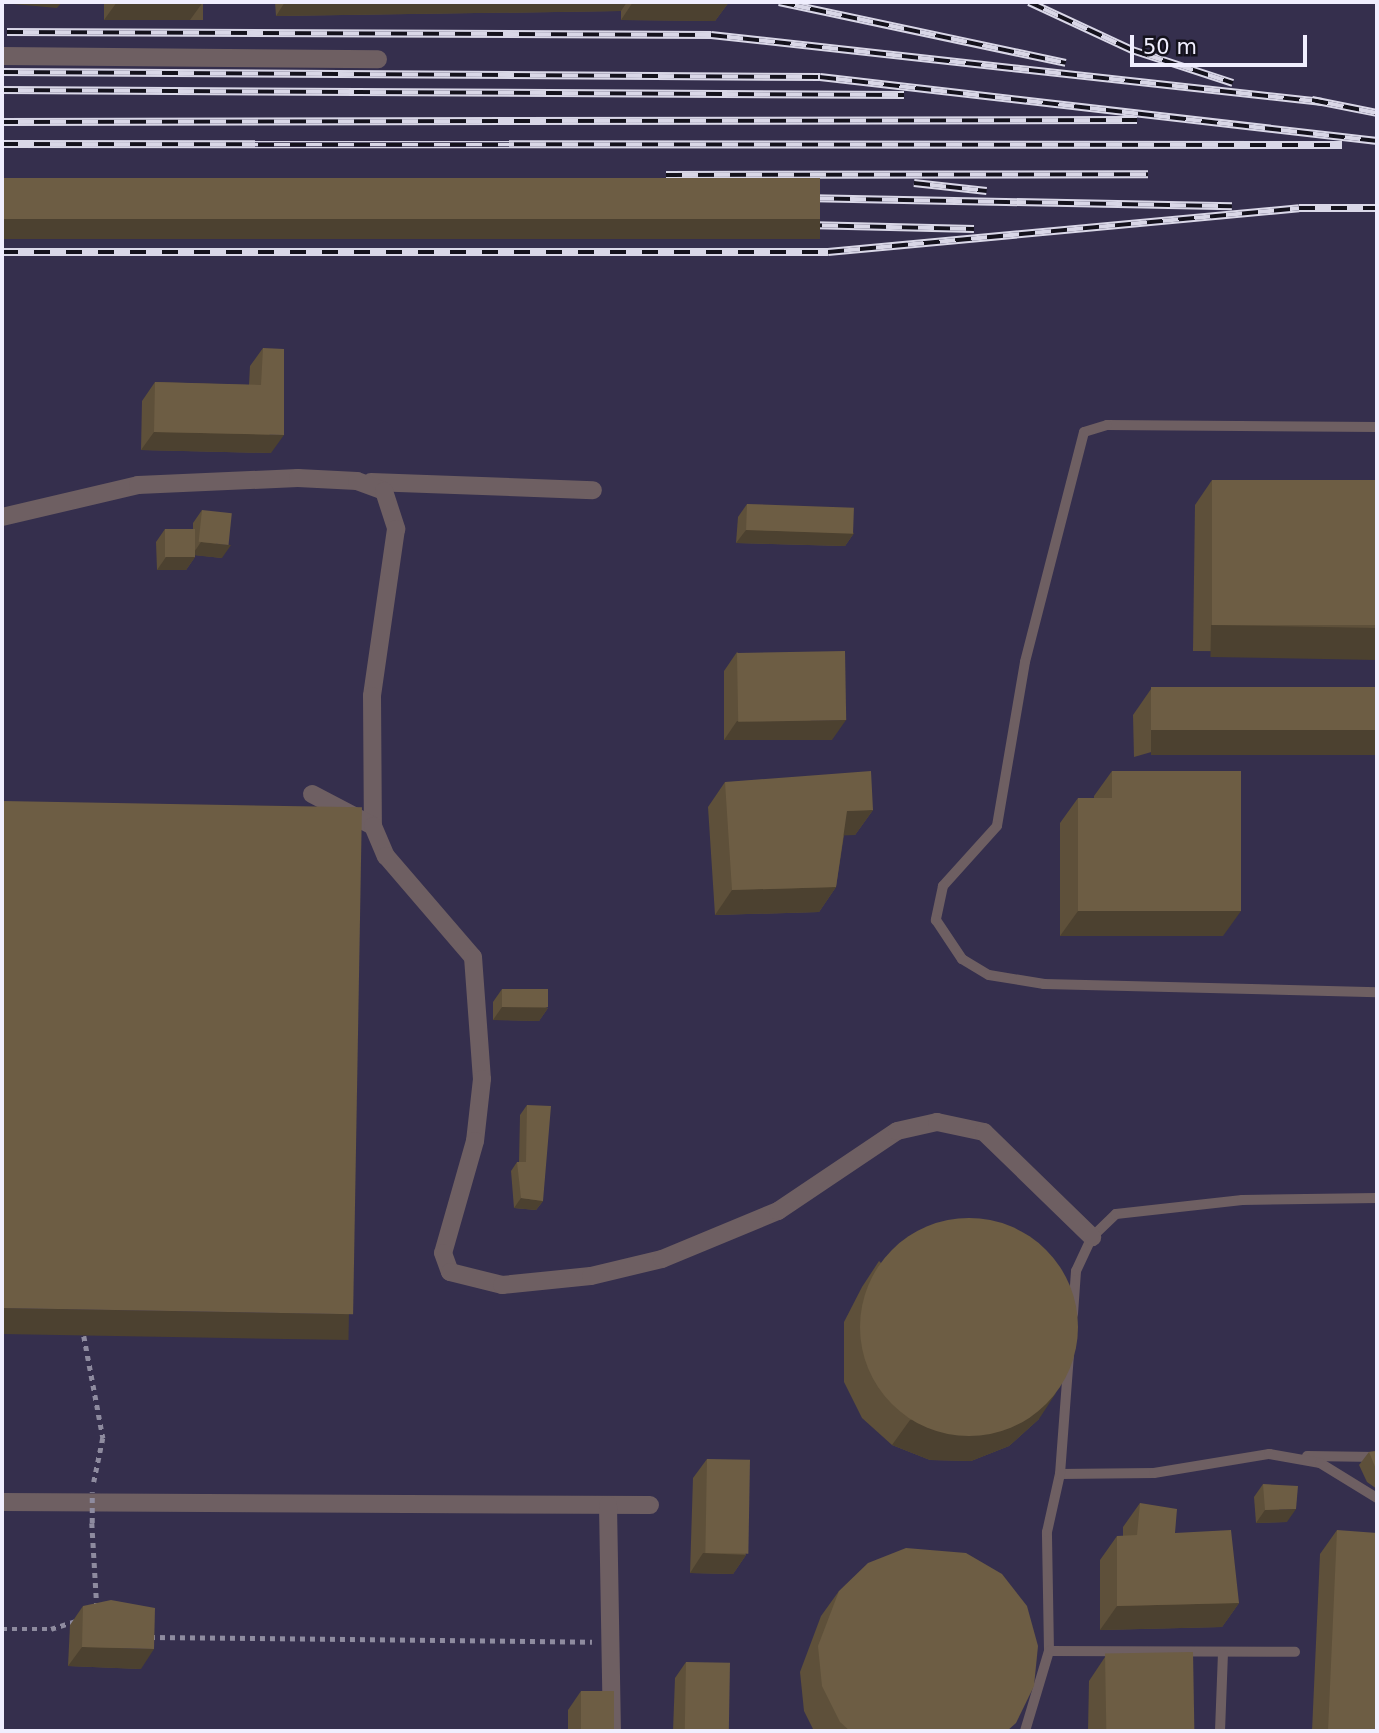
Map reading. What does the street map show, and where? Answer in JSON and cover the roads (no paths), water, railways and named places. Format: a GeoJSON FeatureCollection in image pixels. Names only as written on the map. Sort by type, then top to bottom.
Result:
{"type":"FeatureCollection","features":[{"type":"Feature","properties":{"kind":"street"},"geometry":{"type":"LineString","coordinates":[[2,56],[378,59]]}},
{"type":"Feature","properties":{"kind":"street"},"geometry":{"type":"LineString","coordinates":[[357,481],[384,491],[396,529],[372,696],[373,826],[386,856],[473,957],[482,1079],[475,1141],[443,1253],[450,1272],[502,1285],[591,1276],[662,1259],[778,1211],[897,1131],[937,1122],[984,1132],[1092,1237]]}},
{"type":"Feature","properties":{"kind":"street"},"geometry":{"type":"LineString","coordinates":[[2,517],[138,485],[357,481],[593,490]]}},
{"type":"Feature","properties":{"kind":"street"},"geometry":{"type":"LineString","coordinates":[[312,794],[373,826]]}},
{"type":"Feature","properties":{"kind":"street"},"geometry":{"type":"LineString","coordinates":[[2,1502],[650,1505]]}},
{"type":"Feature","properties":{"kind":"street"},"geometry":{"type":"LineString","coordinates":[[608,1505],[612,1731]]}},
{"type":"Feature","properties":{"kind":"lane"},"geometry":{"type":"LineString","coordinates":[[1377,427],[1107,425],[1084,432],[1026,662],[997,825],[943,886],[936,920],[962,959],[1003,977],[1377,992]]}},
{"type":"Feature","properties":{"kind":"lane"},"geometry":{"type":"LineString","coordinates":[[1072,1325],[1076,1271],[1092,1237],[1116,1214],[1242,1200],[1377,1198]]}},
{"type":"Feature","properties":{"kind":"lane"},"geometry":{"type":"LineString","coordinates":[[1026,1731],[1049,1651],[1047,1532],[1060,1474],[1071,1339]]}},
{"type":"Feature","properties":{"kind":"lane"},"geometry":{"type":"LineString","coordinates":[[1060,1474],[1154,1472],[1275,1456],[1377,1457]]}},
{"type":"Feature","properties":{"kind":"lane"},"geometry":{"type":"LineString","coordinates":[[1275,1456],[1320,1464],[1377,1498]]}},
{"type":"Feature","properties":{"kind":"lane"},"geometry":{"type":"LineString","coordinates":[[1049,1651],[1295,1653]]}},
{"type":"Feature","properties":{"kind":"lane"},"geometry":{"type":"LineString","coordinates":[[1220,1731],[1223,1654]]}},
{"type":"Feature","properties":{"kind":"railway"},"geometry":{"type":"LineString","coordinates":[[779,2],[1066,63]]}},
{"type":"Feature","properties":{"kind":"railway"},"geometry":{"type":"LineString","coordinates":[[1029,2],[1132,50],[1233,83]]}},
{"type":"Feature","properties":{"kind":"railway"},"geometry":{"type":"LineString","coordinates":[[7,32],[711,35],[1322,102]]}},
{"type":"Feature","properties":{"kind":"railway"},"geometry":{"type":"LineString","coordinates":[[2,72],[820,77],[1377,141]]}},
{"type":"Feature","properties":{"kind":"railway"},"geometry":{"type":"LineString","coordinates":[[2,90],[904,95]]}},
{"type":"Feature","properties":{"kind":"railway"},"geometry":{"type":"LineString","coordinates":[[1312,100],[1377,113]]}},
{"type":"Feature","properties":{"kind":"railway"},"geometry":{"type":"LineString","coordinates":[[2,122],[1137,120]]}},
{"type":"Feature","properties":{"kind":"railway"},"geometry":{"type":"LineString","coordinates":[[2,144],[1342,145]]}},
{"type":"Feature","properties":{"kind":"railway"},"geometry":{"type":"LineString","coordinates":[[666,175],[1148,174]]}},
{"type":"Feature","properties":{"kind":"railway"},"geometry":{"type":"LineString","coordinates":[[914,183],[987,191]]}},
{"type":"Feature","properties":{"kind":"railway"},"geometry":{"type":"LineString","coordinates":[[802,198],[1232,206]]}},
{"type":"Feature","properties":{"kind":"railway"},"geometry":{"type":"LineString","coordinates":[[2,252],[828,252],[1299,208],[1377,208]]}},
{"type":"Feature","properties":{"kind":"railway"},"geometry":{"type":"LineString","coordinates":[[806,225],[974,229]]}}]}
